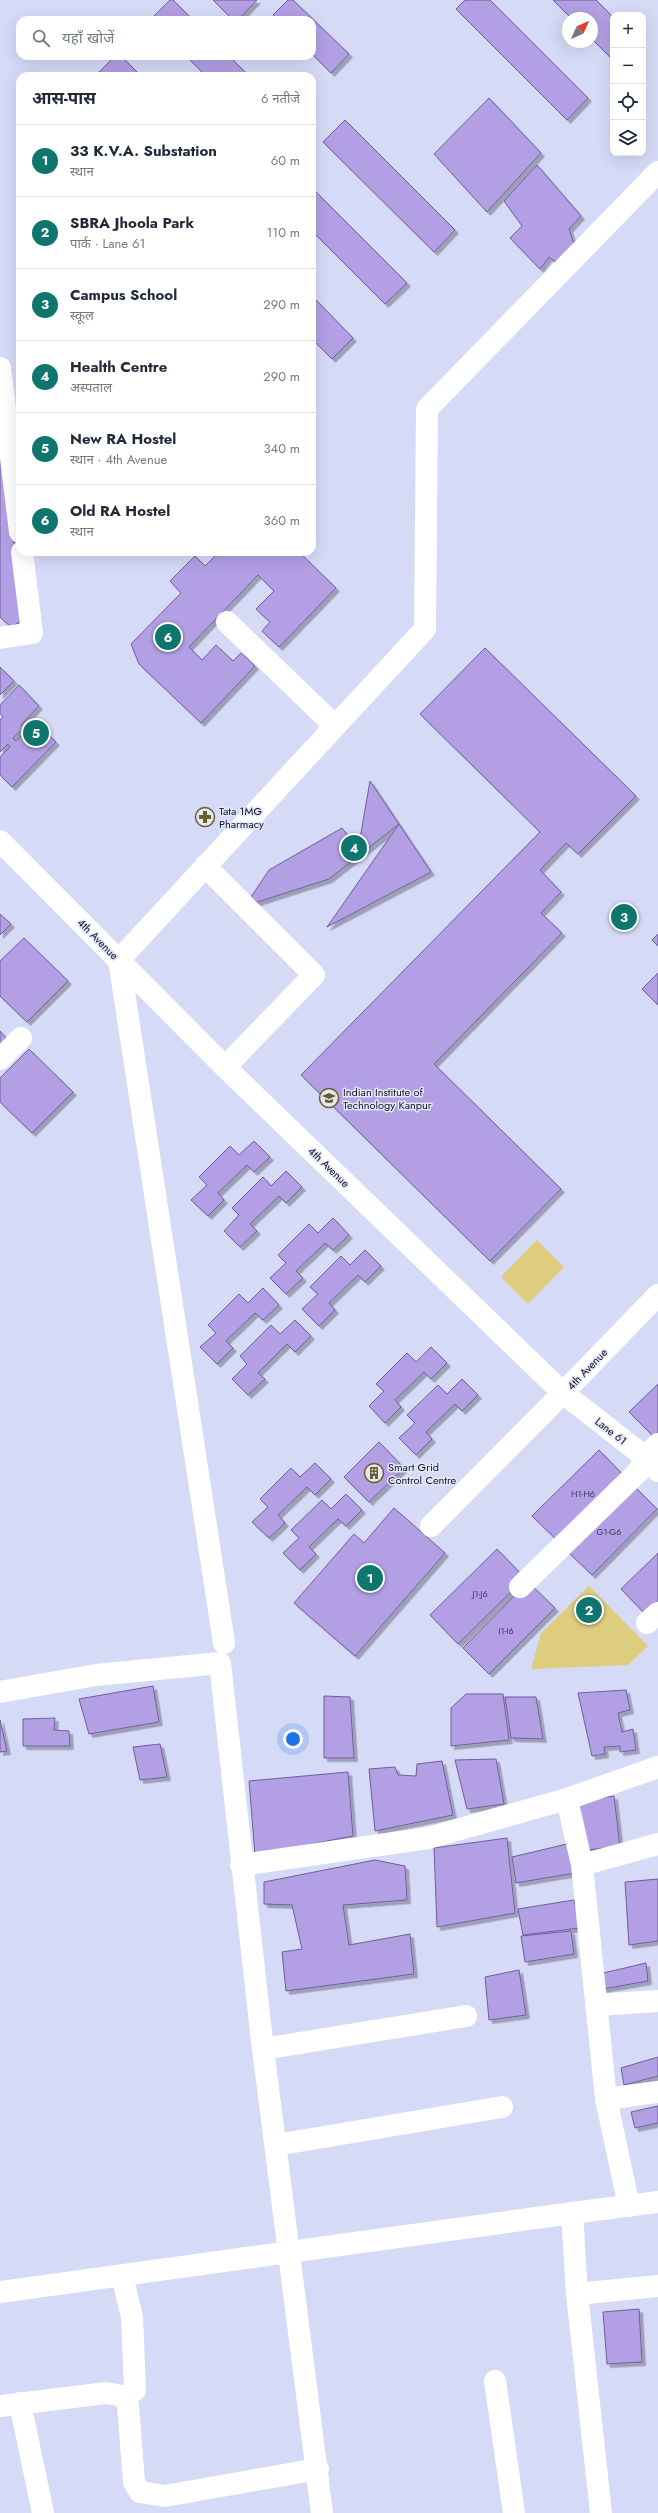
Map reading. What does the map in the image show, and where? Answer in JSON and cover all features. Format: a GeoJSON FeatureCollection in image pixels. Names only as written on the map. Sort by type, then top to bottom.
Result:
{"type":"FeatureCollection","features":[{"type":"Feature","properties":{"kind":"street"},"geometry":{"type":"LineString","coordinates":[[224,1643],[119,960],[425,629],[427,409],[658,172]]}},
{"type":"Feature","properties":{"kind":"street"},"geometry":{"type":"LineString","coordinates":[[0,368],[16,499]]}},
{"type":"Feature","properties":{"kind":"street"},"geometry":{"type":"LineString","coordinates":[[0,638],[32,633],[22,556]]}},
{"type":"Feature","properties":{"kind":"street"},"geometry":{"type":"LineString","coordinates":[[227,622],[335,726]]}},
{"type":"Feature","properties":{"kind":"street","name":"4th Avenue"},"geometry":{"type":"LineString","coordinates":[[0,842],[225,1067],[563,1394],[658,1295]]}},
{"type":"Feature","properties":{"kind":"street"},"geometry":{"type":"LineString","coordinates":[[205,866],[314,974],[225,1067]]}},
{"type":"Feature","properties":{"kind":"street"},"geometry":{"type":"LineString","coordinates":[[0,1059],[21,1038]]}},
{"type":"Feature","properties":{"kind":"street"},"geometry":{"type":"LineString","coordinates":[[431,1526],[563,1394]]}},
{"type":"Feature","properties":{"kind":"street","name":"Lane 61"},"geometry":{"type":"LineString","coordinates":[[563,1394],[654,1457]]}},
{"type":"Feature","properties":{"kind":"street"},"geometry":{"type":"LineString","coordinates":[[520,1587],[654,1457]]}},
{"type":"Feature","properties":{"kind":"street"},"geometry":{"type":"LineString","coordinates":[[0,1692],[96,1675],[220,1663],[241,1865],[263,2049],[318,2469],[322,2513]]}},
{"type":"Feature","properties":{"kind":"street"},"geometry":{"type":"LineString","coordinates":[[241,1865],[428,1838],[568,1799],[658,1767]]}},
{"type":"Feature","properties":{"kind":"street"},"geometry":{"type":"LineString","coordinates":[[568,1799],[582,1865],[606,2099],[629,2206]]}},
{"type":"Feature","properties":{"kind":"street"},"geometry":{"type":"LineString","coordinates":[[582,1865],[658,1844]]}},
{"type":"Feature","properties":{"kind":"street"},"geometry":{"type":"LineString","coordinates":[[596,2004],[658,2001]]}},
{"type":"Feature","properties":{"kind":"street"},"geometry":{"type":"LineString","coordinates":[[263,2049],[466,2016]]}},
{"type":"Feature","properties":{"kind":"street"},"geometry":{"type":"LineString","coordinates":[[606,2099],[658,2092]]}},
{"type":"Feature","properties":{"kind":"street"},"geometry":{"type":"LineString","coordinates":[[276,2145],[502,2107]]}},
{"type":"Feature","properties":{"kind":"street"},"geometry":{"type":"LineString","coordinates":[[0,2292],[658,2202]]}},
{"type":"Feature","properties":{"kind":"street"},"geometry":{"type":"LineString","coordinates":[[572,2213],[577,2294],[601,2513]]}},
{"type":"Feature","properties":{"kind":"street"},"geometry":{"type":"LineString","coordinates":[[122,2276],[132,2316],[135,2390]]}},
{"type":"Feature","properties":{"kind":"street"},"geometry":{"type":"LineString","coordinates":[[577,2294],[658,2286]]}},
{"type":"Feature","properties":{"kind":"street"},"geometry":{"type":"LineString","coordinates":[[495,2381],[514,2513]]}},
{"type":"Feature","properties":{"kind":"street"},"geometry":{"type":"LineString","coordinates":[[43,2513],[10,2404],[106,2393],[123,2396],[128,2405],[134,2482],[140,2492],[165,2496],[318,2469]]}},
{"type":"Feature","properties":{"kind":"shaded area"},"geometry":{"type":"Polygon","coordinates":[[[537,1240],[564,1267],[528,1304],[501,1277],[537,1240]]]}},
{"type":"Feature","properties":{"kind":"shaded area"},"geometry":{"type":"Polygon","coordinates":[[[589,1586],[648,1646],[628,1665],[531,1669],[541,1633],[589,1586]]]}},
{"type":"Feature","properties":{"kind":"building"},"geometry":{"type":"Polygon","coordinates":[[[170,0],[173,0],[189,16],[154,16],[170,0]]]}},
{"type":"Feature","properties":{"kind":"building"},"geometry":{"type":"Polygon","coordinates":[[[213,0],[257,0],[242,16],[229,16],[213,0]]]}},
{"type":"Feature","properties":{"kind":"building"},"geometry":{"type":"Polygon","coordinates":[[[288,0],[293,0],[310,16],[274,16],[273,15],[288,0]]]}},
{"type":"Feature","properties":{"kind":"building"},"geometry":{"type":"Polygon","coordinates":[[[465,0],[490,0],[588,98],[567,120],[456,9],[465,0]]]}},
{"type":"Feature","properties":{"kind":"building"},"geometry":{"type":"Polygon","coordinates":[[[553,0],[596,0],[610,14],[610,57],[598,45],[598,12],[565,12],[553,0]]]}},
{"type":"Feature","properties":{"kind":"building"},"geometry":{"type":"Polygon","coordinates":[[[316,22],[349,54],[331,73],[316,58],[316,22]]]}},
{"type":"Feature","properties":{"kind":"building"},"geometry":{"type":"Polygon","coordinates":[[[111,60],[125,60],[137,72],[99,72],[111,60]]]}},
{"type":"Feature","properties":{"kind":"building"},"geometry":{"type":"Polygon","coordinates":[[[190,60],[233,60],[245,72],[202,72],[190,60]]]}},
{"type":"Feature","properties":{"kind":"building"},"geometry":{"type":"Polygon","coordinates":[[[489,98],[541,153],[487,212],[434,154],[489,98]]]}},
{"type":"Feature","properties":{"kind":"building"},"geometry":{"type":"Polygon","coordinates":[[[345,120],[455,230],[434,252],[323,142],[345,120]]]}},
{"type":"Feature","properties":{"kind":"building"},"geometry":{"type":"Polygon","coordinates":[[[537,165],[581,216],[569,229],[576,250],[557,263],[549,257],[540,269],[510,238],[522,226],[504,201],[537,165]]]}},
{"type":"Feature","properties":{"kind":"building"},"geometry":{"type":"Polygon","coordinates":[[[316,192],[407,283],[385,304],[316,235],[316,192]]]}},
{"type":"Feature","properties":{"kind":"building"},"geometry":{"type":"Polygon","coordinates":[[[316,300],[353,338],[332,359],[316,343],[316,300]]]}},
{"type":"Feature","properties":{"kind":"building"},"geometry":{"type":"Polygon","coordinates":[[[0,434],[24,619],[11,627],[0,617],[0,434]]]}},
{"type":"Feature","properties":{"kind":"building"},"geometry":{"type":"Polygon","coordinates":[[[195,556],[205,566],[215,556],[303,556],[336,588],[279,647],[262,631],[270,622],[256,609],[274,591],[258,575],[189,647],[202,660],[216,645],[233,661],[241,653],[255,666],[201,723],[139,664],[131,644],[181,593],[170,581],[195,556]]]}},
{"type":"Feature","properties":{"kind":"building"},"geometry":{"type":"Polygon","coordinates":[[[485,648],[636,796],[578,854],[566,843],[540,870],[561,892],[541,913],[562,933],[434,1064],[561,1189],[490,1261],[301,1075],[540,832],[420,714],[485,648]]]}},
{"type":"Feature","properties":{"kind":"building"},"geometry":{"type":"Polygon","coordinates":[[[0,667],[14,681],[0,695],[0,667]]]}},
{"type":"Feature","properties":{"kind":"building"},"geometry":{"type":"Polygon","coordinates":[[[19,685],[39,706],[21,725],[24,728],[13,738],[16,741],[35,721],[56,742],[12,787],[0,775],[0,757],[10,747],[8,744],[0,752],[0,720],[3,717],[0,713],[0,705],[19,685]]]}},
{"type":"Feature","properties":{"kind":"building"},"geometry":{"type":"Polygon","coordinates":[[[370,781],[399,824],[329,879],[245,906],[269,870],[342,828],[358,850],[370,781]]]}},
{"type":"Feature","properties":{"kind":"building"},"geometry":{"type":"Polygon","coordinates":[[[399,824],[431,872],[327,927],[399,824]]]}},
{"type":"Feature","properties":{"kind":"building"},"geometry":{"type":"Polygon","coordinates":[[[0,914],[11,924],[0,935],[0,914]]]}},
{"type":"Feature","properties":{"kind":"building"},"geometry":{"type":"Polygon","coordinates":[[[658,934],[658,946],[652,940],[658,934]]]}},
{"type":"Feature","properties":{"kind":"building"},"geometry":{"type":"Polygon","coordinates":[[[24,938],[68,981],[27,1022],[0,996],[0,961],[24,938]]]}},
{"type":"Feature","properties":{"kind":"building"},"geometry":{"type":"Polygon","coordinates":[[[658,973],[658,1005],[642,989],[658,973]]]}},
{"type":"Feature","properties":{"kind":"building"},"geometry":{"type":"Polygon","coordinates":[[[0,1031],[6,1038],[0,1044],[0,1031]]]}},
{"type":"Feature","properties":{"kind":"building"},"geometry":{"type":"Polygon","coordinates":[[[29,1049],[73,1092],[32,1133],[0,1102],[0,1078],[29,1049]]]}},
{"type":"Feature","properties":{"kind":"building"},"geometry":{"type":"Polygon","coordinates":[[[254,1141],[270,1157],[254,1172],[247,1165],[218,1193],[224,1200],[208,1216],[191,1200],[207,1185],[199,1177],[230,1146],[239,1155],[254,1141]]]}},
{"type":"Feature","properties":{"kind":"building"},"geometry":{"type":"Polygon","coordinates":[[[286,1171],[302,1187],[286,1203],[279,1196],[250,1224],[257,1231],[240,1247],[224,1231],[239,1215],[232,1208],[263,1177],[271,1186],[286,1171]]]}},
{"type":"Feature","properties":{"kind":"building"},"geometry":{"type":"Polygon","coordinates":[[[333,1218],[349,1235],[333,1250],[325,1243],[296,1271],[303,1278],[286,1294],[270,1278],[286,1263],[278,1255],[309,1224],[318,1233],[333,1218]]]}},
{"type":"Feature","properties":{"kind":"building"},"geometry":{"type":"Polygon","coordinates":[[[365,1250],[381,1266],[365,1282],[358,1275],[329,1303],[335,1310],[319,1326],[302,1309],[318,1294],[310,1287],[341,1256],[350,1265],[365,1250]]]}},
{"type":"Feature","properties":{"kind":"building"},"geometry":{"type":"Polygon","coordinates":[[[263,1288],[279,1305],[263,1320],[255,1313],[226,1341],[233,1348],[217,1364],[200,1347],[216,1333],[208,1325],[239,1294],[248,1303],[263,1288]]]}},
{"type":"Feature","properties":{"kind":"building"},"geometry":{"type":"Polygon","coordinates":[[[295,1320],[311,1336],[295,1352],[287,1344],[258,1373],[265,1379],[248,1395],[232,1379],[247,1364],[240,1356],[271,1325],[280,1334],[295,1320]]]}},
{"type":"Feature","properties":{"kind":"building"},"geometry":{"type":"Polygon","coordinates":[[[431,1347],[447,1363],[431,1379],[424,1372],[395,1400],[401,1407],[385,1423],[369,1406],[384,1391],[376,1384],[407,1353],[416,1362],[431,1347]]]}},
{"type":"Feature","properties":{"kind":"building"},"geometry":{"type":"Polygon","coordinates":[[[462,1379],[478,1395],[462,1411],[455,1404],[426,1432],[432,1439],[416,1455],[399,1438],[415,1423],[407,1415],[438,1385],[447,1394],[462,1379]]]}},
{"type":"Feature","properties":{"kind":"building"},"geometry":{"type":"Polygon","coordinates":[[[658,1384],[658,1441],[629,1412],[658,1384]]]}},
{"type":"Feature","properties":{"kind":"building","name":"Smart Grid Control Centre"},"geometry":{"type":"Polygon","coordinates":[[[379,1442],[404,1468],[369,1502],[344,1477],[379,1442]]]}},
{"type":"Feature","properties":{"kind":"building"},"geometry":{"type":"Polygon","coordinates":[[[599,1450],[627,1479],[561,1544],[532,1516],[599,1450]]]}},
{"type":"Feature","properties":{"kind":"building"},"geometry":{"type":"Polygon","coordinates":[[[315,1463],[331,1479],[315,1495],[307,1487],[278,1515],[285,1523],[269,1538],[252,1522],[268,1507],[260,1499],[291,1468],[300,1477],[315,1463]]]}},
{"type":"Feature","properties":{"kind":"building"},"geometry":{"type":"Polygon","coordinates":[[[631,1483],[657,1509],[592,1575],[565,1549],[631,1483]]]}},
{"type":"Feature","properties":{"kind":"building"},"geometry":{"type":"Polygon","coordinates":[[[346,1494],[362,1510],[346,1526],[338,1519],[309,1547],[316,1554],[300,1570],[283,1553],[299,1538],[291,1530],[322,1500],[331,1509],[346,1494]]]}},
{"type":"Feature","properties":{"kind":"building"},"geometry":{"type":"Polygon","coordinates":[[[394,1508],[445,1553],[355,1656],[294,1603],[354,1534],[364,1543],[394,1508]]]}},
{"type":"Feature","properties":{"kind":"building"},"geometry":{"type":"Polygon","coordinates":[[[497,1549],[525,1578],[458,1644],[430,1615],[497,1549]]]}},
{"type":"Feature","properties":{"kind":"building"},"geometry":{"type":"Polygon","coordinates":[[[658,1553],[658,1609],[649,1618],[621,1589],[658,1553]]]}},
{"type":"Feature","properties":{"kind":"building"},"geometry":{"type":"Polygon","coordinates":[[[528,1582],[555,1608],[489,1674],[463,1648],[528,1582]]]}},
{"type":"Feature","properties":{"kind":"building"},"geometry":{"type":"Polygon","coordinates":[[[153,1686],[159,1722],[89,1734],[79,1699],[153,1686]]]}},
{"type":"Feature","properties":{"kind":"building"},"geometry":{"type":"Polygon","coordinates":[[[626,1690],[630,1710],[618,1713],[622,1732],[633,1729],[636,1750],[620,1752],[620,1746],[604,1747],[605,1754],[592,1756],[578,1693],[626,1690]]]}},
{"type":"Feature","properties":{"kind":"building"},"geometry":{"type":"Polygon","coordinates":[[[466,1694],[503,1694],[509,1740],[451,1746],[451,1708],[466,1694]]]}},
{"type":"Feature","properties":{"kind":"building"},"geometry":{"type":"Polygon","coordinates":[[[324,1696],[350,1697],[354,1758],[324,1758],[324,1696]]]}},
{"type":"Feature","properties":{"kind":"building"},"geometry":{"type":"Polygon","coordinates":[[[505,1697],[536,1697],[543,1739],[511,1738],[505,1697]]]}},
{"type":"Feature","properties":{"kind":"building"},"geometry":{"type":"Polygon","coordinates":[[[55,1718],[54,1730],[69,1731],[70,1746],[23,1746],[23,1719],[55,1718]]]}},
{"type":"Feature","properties":{"kind":"building"},"geometry":{"type":"Polygon","coordinates":[[[0,1720],[7,1751],[0,1752],[0,1720]]]}},
{"type":"Feature","properties":{"kind":"building"},"geometry":{"type":"Polygon","coordinates":[[[160,1744],[167,1777],[140,1780],[133,1747],[160,1744]]]}},
{"type":"Feature","properties":{"kind":"building"},"geometry":{"type":"Polygon","coordinates":[[[496,1759],[504,1804],[467,1809],[455,1760],[496,1759]]]}},
{"type":"Feature","properties":{"kind":"building"},"geometry":{"type":"Polygon","coordinates":[[[442,1761],[453,1815],[375,1831],[369,1769],[395,1767],[398,1775],[416,1776],[417,1764],[442,1761]]]}},
{"type":"Feature","properties":{"kind":"building"},"geometry":{"type":"Polygon","coordinates":[[[348,1772],[353,1836],[255,1855],[249,1781],[348,1772]]]}},
{"type":"Feature","properties":{"kind":"building"},"geometry":{"type":"Polygon","coordinates":[[[614,1796],[620,1847],[584,1850],[579,1800],[614,1796]]]}},
{"type":"Feature","properties":{"kind":"building"},"geometry":{"type":"Polygon","coordinates":[[[507,1838],[515,1913],[437,1927],[434,1848],[507,1838]]]}},
{"type":"Feature","properties":{"kind":"building"},"geometry":{"type":"Polygon","coordinates":[[[571,1843],[575,1873],[516,1883],[512,1857],[571,1843]]]}},
{"type":"Feature","properties":{"kind":"building"},"geometry":{"type":"Polygon","coordinates":[[[375,1860],[405,1866],[407,1900],[343,1905],[349,1945],[410,1934],[414,1974],[286,1991],[282,1952],[302,1949],[292,1905],[264,1904],[264,1882],[375,1860]]]}},
{"type":"Feature","properties":{"kind":"building"},"geometry":{"type":"Polygon","coordinates":[[[658,1879],[658,1941],[629,1945],[625,1882],[658,1879]]]}},
{"type":"Feature","properties":{"kind":"building"},"geometry":{"type":"Polygon","coordinates":[[[574,1900],[580,1928],[523,1935],[518,1909],[574,1900]]]}},
{"type":"Feature","properties":{"kind":"building"},"geometry":{"type":"Polygon","coordinates":[[[571,1931],[574,1954],[525,1962],[521,1936],[571,1931]]]}},
{"type":"Feature","properties":{"kind":"building"},"geometry":{"type":"Polygon","coordinates":[[[646,1963],[648,1981],[603,1989],[599,1974],[646,1963]]]}},
{"type":"Feature","properties":{"kind":"building"},"geometry":{"type":"Polygon","coordinates":[[[519,1970],[526,2015],[489,2020],[485,1977],[519,1970]]]}},
{"type":"Feature","properties":{"kind":"building"},"geometry":{"type":"Polygon","coordinates":[[[658,2057],[658,2076],[624,2085],[621,2068],[658,2057]]]}},
{"type":"Feature","properties":{"kind":"building"},"geometry":{"type":"Polygon","coordinates":[[[658,2106],[658,2123],[635,2128],[631,2112],[658,2106]]]}},
{"type":"Feature","properties":{"kind":"building"},"geometry":{"type":"Polygon","coordinates":[[[639,2309],[642,2362],[607,2364],[603,2312],[639,2309]]]}},
{"type":"Feature","properties":{"kind":"place","name":"Old RA Hostel"},"geometry":{"type":"Point","coordinates":[168,637]}},
{"type":"Feature","properties":{"kind":"place","name":"New RA Hostel"},"geometry":{"type":"Point","coordinates":[36,733]}},
{"type":"Feature","properties":{"kind":"place","name":"Tata 1MG Pharmacy"},"geometry":{"type":"Point","coordinates":[205,817]}},
{"type":"Feature","properties":{"kind":"place","name":"Health Centre"},"geometry":{"type":"Point","coordinates":[354,848]}},
{"type":"Feature","properties":{"kind":"place","name":"Campus School"},"geometry":{"type":"Point","coordinates":[624,917]}},
{"type":"Feature","properties":{"kind":"place","name":"Indian Institute of Technology Kanpur"},"geometry":{"type":"Point","coordinates":[329,1098]}},
{"type":"Feature","properties":{"kind":"place","name":"Smart Grid Control Centre"},"geometry":{"type":"Point","coordinates":[374,1473]}},
{"type":"Feature","properties":{"kind":"place","name":"33 K.V.A. Substation"},"geometry":{"type":"Point","coordinates":[370,1578]}},
{"type":"Feature","properties":{"kind":"place","name":"SBRA Jhoola Park"},"geometry":{"type":"Point","coordinates":[589,1610]}}]}
